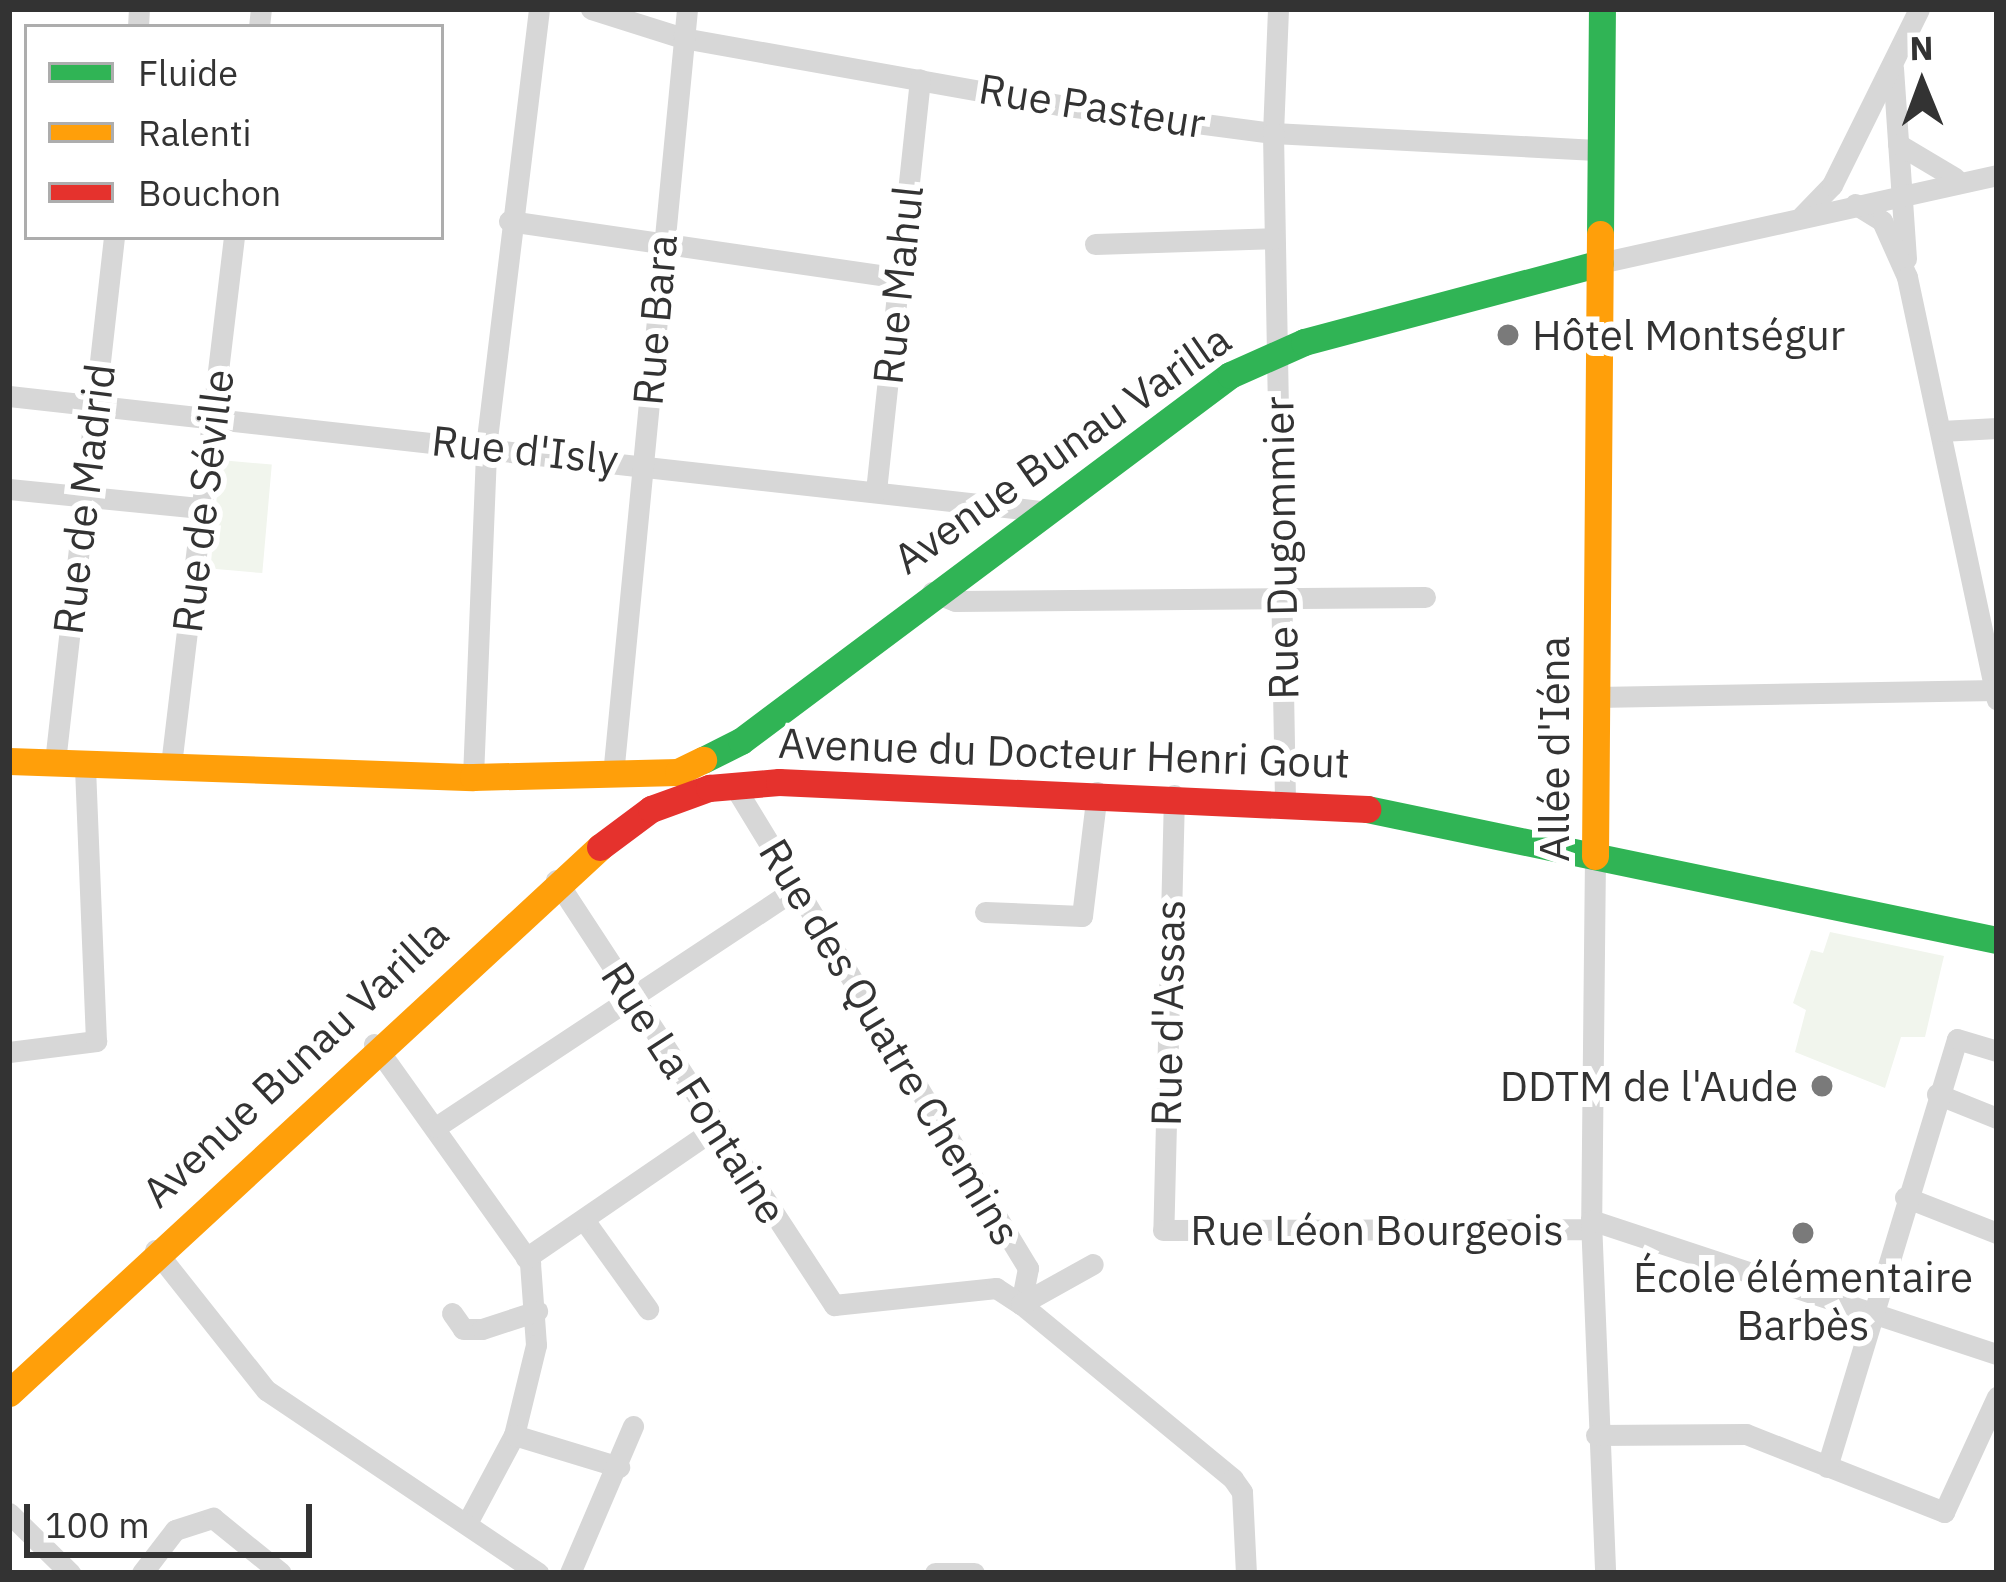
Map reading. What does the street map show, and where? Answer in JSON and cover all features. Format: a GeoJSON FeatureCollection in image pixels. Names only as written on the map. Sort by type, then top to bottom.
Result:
{"type":"FeatureCollection","features":[{"type":"Feature","properties":{"kind":"main road","name":"Allée d'Iéna"},"geometry":{"type":"LineString","coordinates":[[1594,856],[1602,9]]}},
{"type":"Feature","properties":{"kind":"main road","name":"Avenue Bunau Varilla"},"geometry":{"type":"LineString","coordinates":[[9,1393],[154,1250],[556,880],[932,592],[1230,376],[1278,350],[1600,263]]}},
{"type":"Feature","properties":{"kind":"main road"},"geometry":{"type":"LineString","coordinates":[[741,741],[742,783]]}},
{"type":"Feature","properties":{"kind":"main road"},"geometry":{"type":"LineString","coordinates":[[9,761],[473,777],[613,775],[655,802]]}},
{"type":"Feature","properties":{"kind":"main road","name":"Avenue Bunau Varilla"},"geometry":{"type":"LineString","coordinates":[[613,775],[655,802]]}},
{"type":"Feature","properties":{"kind":"main road","name":"Avenue du Docteur Henri Gout"},"geometry":{"type":"LineString","coordinates":[[655,802],[742,783],[1285,799],[1373,808],[1997,940]]}},
{"type":"Feature","properties":{"kind":"street"},"geometry":{"type":"LineString","coordinates":[[473,777],[486,447],[509,221],[539,9]]}},
{"type":"Feature","properties":{"kind":"street","name":"Rue Pasteur"},"geometry":{"type":"LineString","coordinates":[[591,9],[683,38],[1273,133],[1601,150]]}},
{"type":"Feature","properties":{"kind":"street","name":"Rue Bara"},"geometry":{"type":"LineString","coordinates":[[613,775],[688,9]]}},
{"type":"Feature","properties":{"kind":"street","name":"Rue Dugommier"},"geometry":{"type":"LineString","coordinates":[[1278,9],[1273,133],[1285,799]]}},
{"type":"Feature","properties":{"kind":"street"},"geometry":{"type":"LineString","coordinates":[[1802,216],[1832,185],[1919,9]]}},
{"type":"Feature","properties":{"kind":"street"},"geometry":{"type":"LineString","coordinates":[[1596,697],[1996,693],[1907,277],[1892,65]]}},
{"type":"Feature","properties":{"kind":"street","name":"Rue Mahul"},"geometry":{"type":"LineString","coordinates":[[876,490],[920,79]]}},
{"type":"Feature","properties":{"kind":"street"},"geometry":{"type":"LineString","coordinates":[[1898,144],[1956,178]]}},
{"type":"Feature","properties":{"kind":"street"},"geometry":{"type":"LineString","coordinates":[[1600,263],[1956,178],[1997,175]]}},
{"type":"Feature","properties":{"kind":"street"},"geometry":{"type":"LineString","coordinates":[[1855,204],[1882,221],[1907,277]]}},
{"type":"Feature","properties":{"kind":"street"},"geometry":{"type":"LineString","coordinates":[[509,221],[898,278]]}},
{"type":"Feature","properties":{"kind":"street"},"geometry":{"type":"LineString","coordinates":[[1095,244],[1274,238]]}},
{"type":"Feature","properties":{"kind":"street","name":"Rue de Madrid"},"geometry":{"type":"LineString","coordinates":[[55,762],[114,240]]}},
{"type":"Feature","properties":{"kind":"street","name":"Rue de Séville"},"geometry":{"type":"LineString","coordinates":[[172,765],[234,240]]}},
{"type":"Feature","properties":{"kind":"street","name":"Rue d'Isly"},"geometry":{"type":"LineString","coordinates":[[9,395],[642,463],[1040,512]]}},
{"type":"Feature","properties":{"kind":"street"},"geometry":{"type":"LineString","coordinates":[[1941,431],[1997,428]]}},
{"type":"Feature","properties":{"kind":"street"},"geometry":{"type":"LineString","coordinates":[[9,489],[201,508]]}},
{"type":"Feature","properties":{"kind":"street"},"geometry":{"type":"LineString","coordinates":[[932,592],[955,601],[1425,597]]}},
{"type":"Feature","properties":{"kind":"street"},"geometry":{"type":"LineString","coordinates":[[9,1052],[96,1041],[85,763]]}},
{"type":"Feature","properties":{"kind":"street","name":"Rue des Quatre Chemins"},"geometry":{"type":"LineString","coordinates":[[742,783],[795,889],[1028,1268],[1021,1304]]}},
{"type":"Feature","properties":{"kind":"street"},"geometry":{"type":"LineString","coordinates":[[985,912],[1082,916],[1096,793]]}},
{"type":"Feature","properties":{"kind":"street","name":"Rue d'Assas"},"geometry":{"type":"LineString","coordinates":[[1163,1230],[1174,795]]}},
{"type":"Feature","properties":{"kind":"street","name":"Allée d'Iéna"},"geometry":{"type":"LineString","coordinates":[[1594,856],[1591,1225],[1605,1573]]}},
{"type":"Feature","properties":{"kind":"street","name":"Rue La Fontaine"},"geometry":{"type":"LineString","coordinates":[[556,880],[834,1305],[996,1288],[1021,1304]]}},
{"type":"Feature","properties":{"kind":"street"},"geometry":{"type":"LineString","coordinates":[[436,1127],[630,994],[795,889]]}},
{"type":"Feature","properties":{"kind":"street"},"geometry":{"type":"LineString","coordinates":[[1827,1466],[1875,1314],[1905,1197],[1957,1039],[1997,1051]]}},
{"type":"Feature","properties":{"kind":"street"},"geometry":{"type":"LineString","coordinates":[[374,1044],[526,1258],[537,1311],[514,1436],[467,1523]]}},
{"type":"Feature","properties":{"kind":"street"},"geometry":{"type":"LineString","coordinates":[[1937,1094],[1997,1118]]}},
{"type":"Feature","properties":{"kind":"street"},"geometry":{"type":"LineString","coordinates":[[526,1258],[717,1127]]}},
{"type":"Feature","properties":{"kind":"street"},"geometry":{"type":"LineString","coordinates":[[1905,1197],[1997,1233]]}},
{"type":"Feature","properties":{"kind":"street"},"geometry":{"type":"LineString","coordinates":[[584,1220],[648,1310]]}},
{"type":"Feature","properties":{"kind":"street","name":"Rue Léon Bourgeois"},"geometry":{"type":"LineString","coordinates":[[1163,1230],[1591,1225],[1997,1354]]}},
{"type":"Feature","properties":{"kind":"street"},"geometry":{"type":"LineString","coordinates":[[154,1250],[266,1390],[538,1573]]}},
{"type":"Feature","properties":{"kind":"street"},"geometry":{"type":"LineString","coordinates":[[1093,1264],[1021,1304],[1234,1479],[1242,1492],[1246,1573]]}},
{"type":"Feature","properties":{"kind":"street"},"geometry":{"type":"LineString","coordinates":[[452,1313],[463,1329],[482,1329],[537,1311]]}},
{"type":"Feature","properties":{"kind":"street"},"geometry":{"type":"LineString","coordinates":[[1596,1435],[1728,1431],[1944,1512],[1997,1396]]}},
{"type":"Feature","properties":{"kind":"street"},"geometry":{"type":"LineString","coordinates":[[570,1573],[633,1426]]}},
{"type":"Feature","properties":{"kind":"street"},"geometry":{"type":"LineString","coordinates":[[514,1436],[619,1467]]}},
{"type":"Feature","properties":{"kind":"street"},"geometry":{"type":"LineString","coordinates":[[9,1513],[70,1573]]}},
{"type":"Feature","properties":{"kind":"street"},"geometry":{"type":"LineString","coordinates":[[142,1573],[175,1530],[213,1519],[281,1573]]}},
{"type":"Feature","properties":{"kind":"street"},"geometry":{"type":"LineString","coordinates":[[934,1573],[974,1573]]}},
{"type":"Feature","properties":{"kind":"shaded area"},"geometry":{"type":"Polygon","coordinates":[[[220,460],[272,465],[262,573],[211,569],[220,460]]]}},
{"type":"Feature","properties":{"kind":"shaded area"},"geometry":{"type":"Polygon","coordinates":[[[1830,932],[1944,956],[1925,1037],[1901,1037],[1885,1088],[1795,1052],[1806,1010],[1793,1003],[1811,950],[1823,953],[1830,932]]]}},
{"type":"Feature","properties":{"kind":"traffic: fast"},"geometry":{"type":"LineString","coordinates":[[1600,234],[1602,9]]}},
{"type":"Feature","properties":{"kind":"traffic: fast"},"geometry":{"type":"LineString","coordinates":[[703,760],[741,741],[1230,375],[1304,342],[1600,263]]}},
{"type":"Feature","properties":{"kind":"traffic: fast"},"geometry":{"type":"LineString","coordinates":[[1367,809],[1997,940]]}},
{"type":"Feature","properties":{"kind":"traffic: slow"},"geometry":{"type":"LineString","coordinates":[[1595,856],[1600,234]]}},
{"type":"Feature","properties":{"kind":"traffic: slow"},"geometry":{"type":"LineString","coordinates":[[9,761],[473,777],[678,772],[703,760]]}},
{"type":"Feature","properties":{"kind":"traffic: slow"},"geometry":{"type":"LineString","coordinates":[[9,1393],[600,847]]}},
{"type":"Feature","properties":{"kind":"traffic: jam"},"geometry":{"type":"LineString","coordinates":[[600,847],[651,809],[709,788],[779,782],[1367,809]]}},
{"type":"Feature","properties":{"kind":"place","name":"Hôtel Montségur"},"geometry":{"type":"Point","coordinates":[1508,335]}},
{"type":"Feature","properties":{"kind":"place","name":"DDTM de l'Aude"},"geometry":{"type":"Point","coordinates":[1822,1086]}},
{"type":"Feature","properties":{"kind":"place","name":"École élémentaire Barbès"},"geometry":{"type":"Point","coordinates":[1803,1233]}}]}
